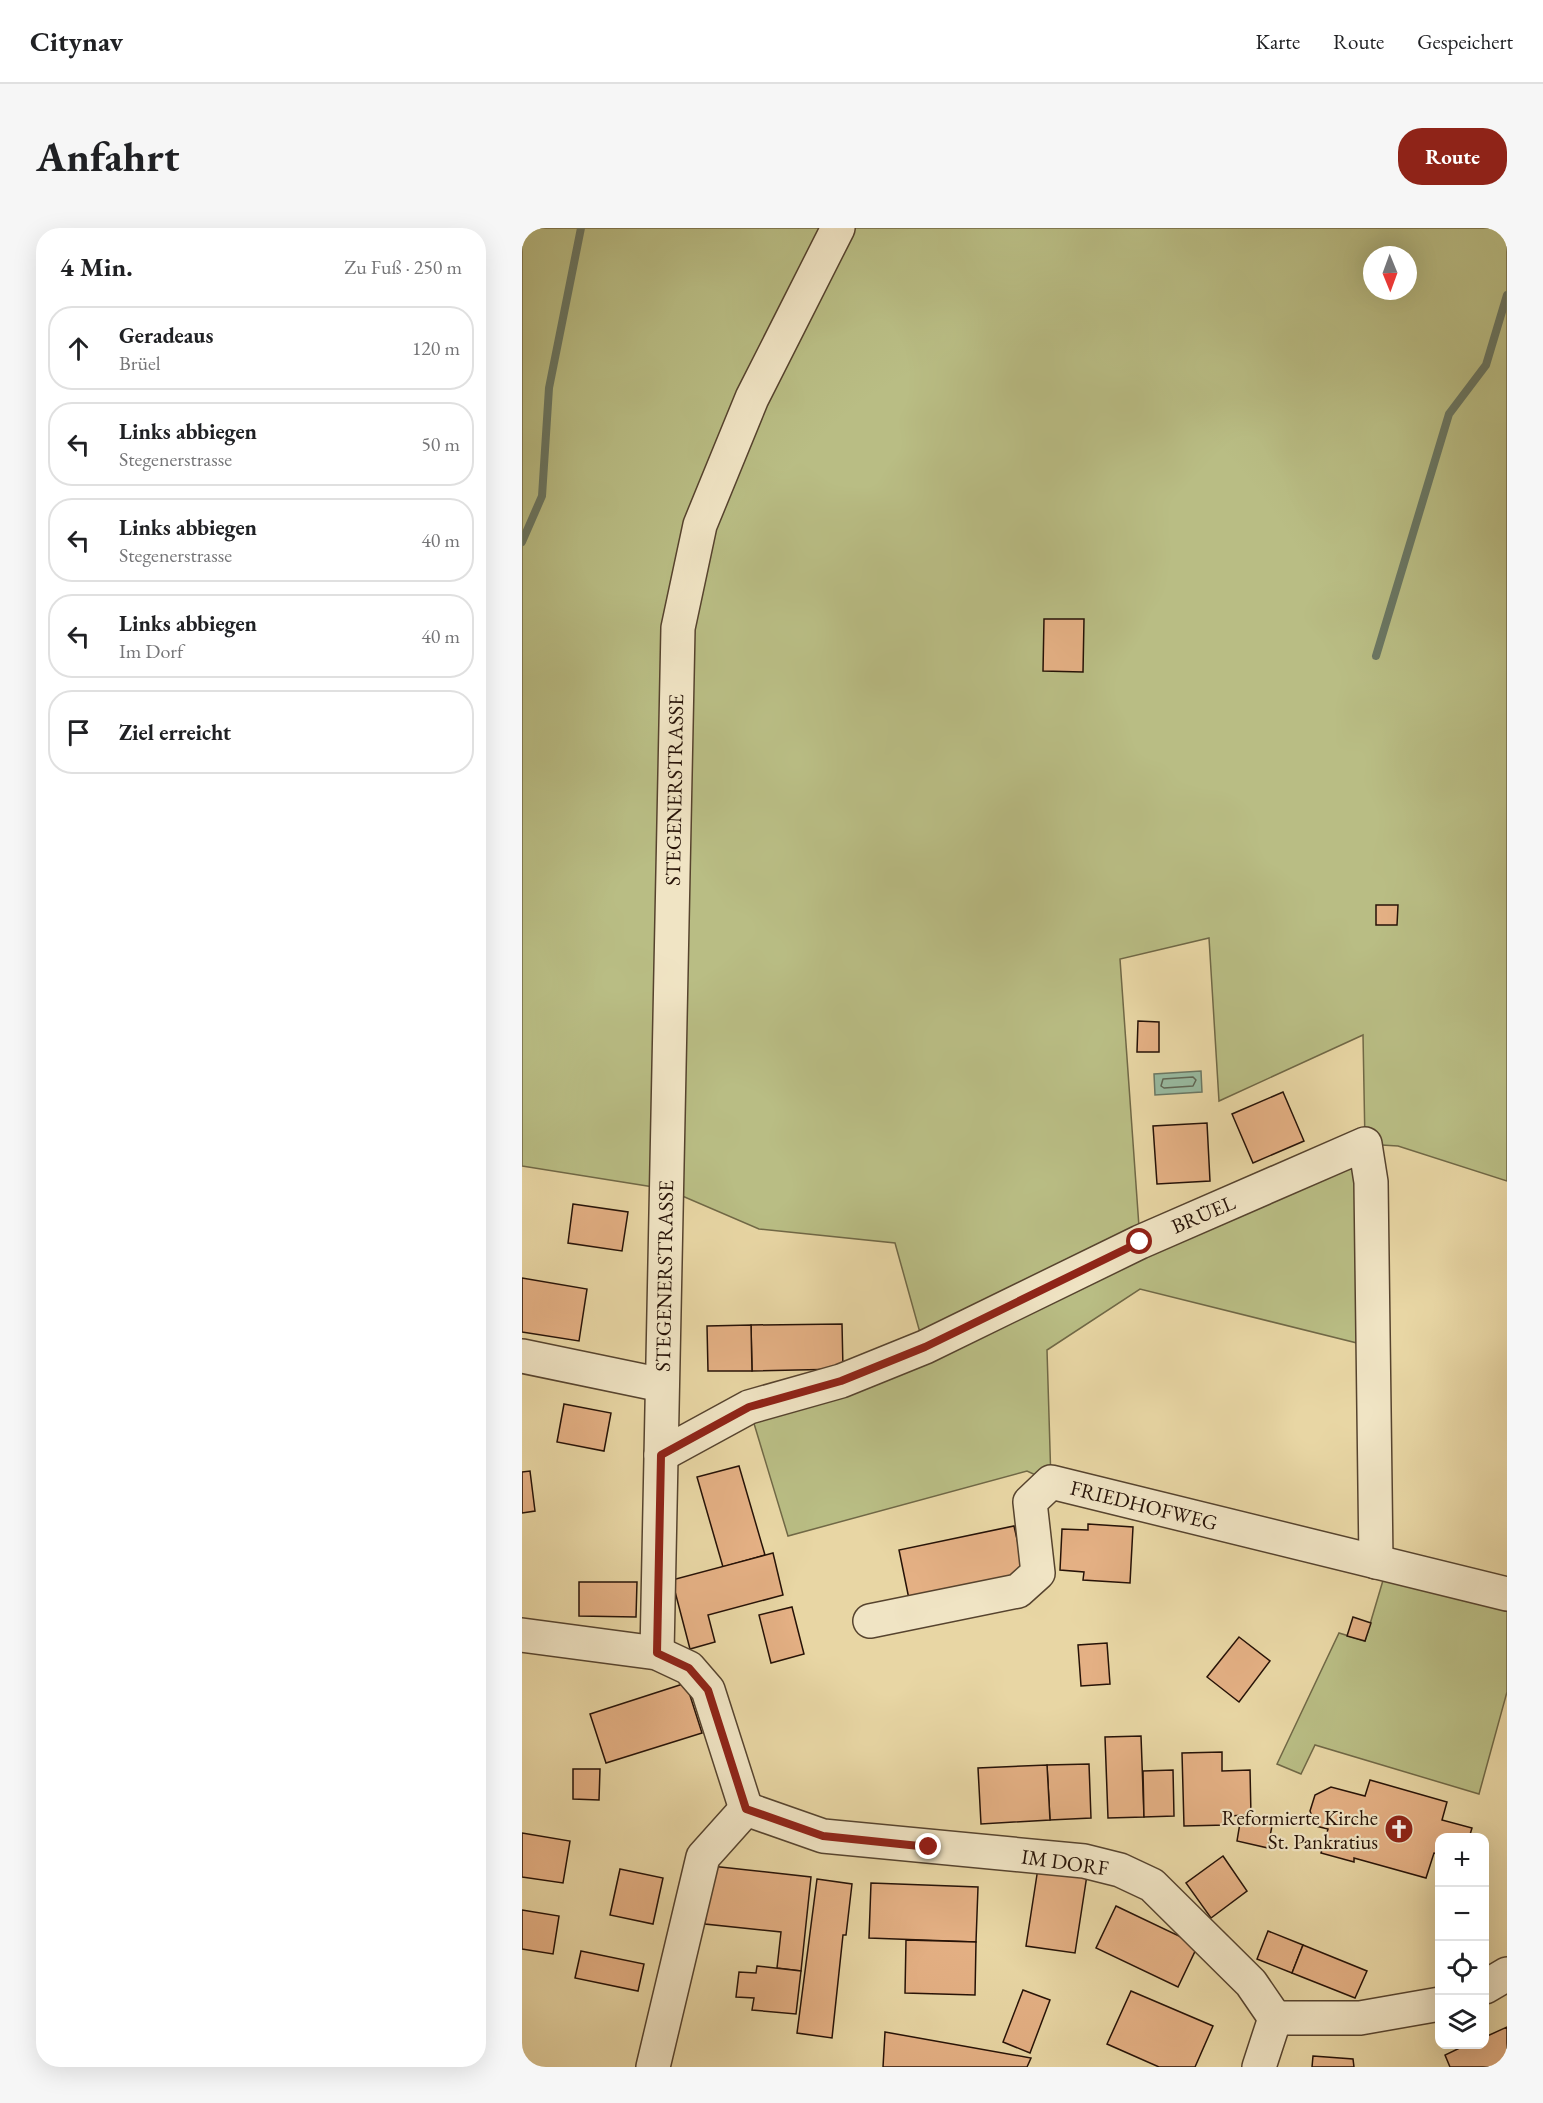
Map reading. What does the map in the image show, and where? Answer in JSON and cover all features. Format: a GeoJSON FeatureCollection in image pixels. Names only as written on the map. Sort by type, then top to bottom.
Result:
{"type":"FeatureCollection","features":[{"type":"Feature","properties":{"kind":"street","name":"STEGENERSTRASSE"},"geometry":{"type":"LineString","coordinates":[[657,1653],[678,628],[700,525],[752,399],[838,228]]}},
{"type":"Feature","properties":{"kind":"street","name":"BRÜEL"},"geometry":{"type":"LineString","coordinates":[[661,1455],[749,1407],[841,1381],[925,1347],[1140,1242],[1365,1144],[1371,1182],[1376,1562]]}},
{"type":"Feature","properties":{"kind":"street","name":"STEGENERSTRASSE"},"geometry":{"type":"LineString","coordinates":[[522,1356],[662,1386]]}},
{"type":"Feature","properties":{"kind":"street","name":"FRIEDHOFWEG"},"geometry":{"type":"LineString","coordinates":[[870,1621],[1018,1591],[1038,1573],[1030,1502],[1051,1482],[1507,1594]]}},
{"type":"Feature","properties":{"kind":"street"},"geometry":{"type":"LineString","coordinates":[[522,1635],[657,1653],[689,1668],[708,1690],[746,1809],[703,1857],[653,2067]]}},
{"type":"Feature","properties":{"kind":"street","name":"IM DORF"},"geometry":{"type":"LineString","coordinates":[[746,1809],[823,1836],[1084,1861],[1120,1870],[1152,1885],[1251,1983],[1275,2018]]}},
{"type":"Feature","properties":{"kind":"street"},"geometry":{"type":"LineString","coordinates":[[1489,1985],[1507,1974]]}},
{"type":"Feature","properties":{"kind":"street"},"geometry":{"type":"LineString","coordinates":[[1259,2067],[1275,2018],[1360,2018],[1435,2005]]}},
{"type":"Feature","properties":{"kind":"shaded area"},"geometry":{"type":"Polygon","coordinates":[[[522,228],[1507,228],[1507,1181],[1398,1146],[1365,1144],[1373,1347],[1140,1289],[1047,1350],[1051,1482],[1027,1471],[788,1536],[749,1407],[924,1347],[895,1243],[759,1229],[666,1189],[522,1166],[522,228]],[[1209,938],[1120,959],[1140,1241],[1365,1144],[1363,1035],[1219,1101],[1209,938]]]}},
{"type":"Feature","properties":{"kind":"shaded area"},"geometry":{"type":"Polygon","coordinates":[[[1384,1577],[1507,1608],[1507,1692],[1479,1794],[1315,1745],[1301,1774],[1277,1764],[1339,1633],[1365,1641],[1384,1577]]]}},
{"type":"Feature","properties":{"kind":"water"},"geometry":{"type":"Polygon","coordinates":[[[1201,1071],[1202,1092],[1155,1095],[1154,1074],[1201,1071]]]}},
{"type":"Feature","properties":{"kind":"building"},"geometry":{"type":"Polygon","coordinates":[[[1044,619],[1084,619],[1083,672],[1043,671],[1044,619]]]}},
{"type":"Feature","properties":{"kind":"building"},"geometry":{"type":"Polygon","coordinates":[[[1376,905],[1398,905],[1397,925],[1376,925],[1376,905]]]}},
{"type":"Feature","properties":{"kind":"building"},"geometry":{"type":"Polygon","coordinates":[[[1138,1021],[1159,1022],[1159,1052],[1137,1052],[1138,1021]]]}},
{"type":"Feature","properties":{"kind":"building"},"geometry":{"type":"Polygon","coordinates":[[[1283,1092],[1304,1141],[1253,1163],[1232,1114],[1283,1092]]]}},
{"type":"Feature","properties":{"kind":"building"},"geometry":{"type":"Polygon","coordinates":[[[1207,1123],[1210,1181],[1157,1184],[1153,1126],[1207,1123]]]}},
{"type":"Feature","properties":{"kind":"building"},"geometry":{"type":"Polygon","coordinates":[[[573,1204],[628,1212],[622,1251],[568,1243],[573,1204]]]}},
{"type":"Feature","properties":{"kind":"building"},"geometry":{"type":"Polygon","coordinates":[[[522,1278],[587,1289],[579,1341],[522,1332],[522,1278]]]}},
{"type":"Feature","properties":{"kind":"building"},"geometry":{"type":"Polygon","coordinates":[[[842,1324],[843,1369],[752,1371],[751,1325],[842,1324]]]}},
{"type":"Feature","properties":{"kind":"building"},"geometry":{"type":"Polygon","coordinates":[[[751,1325],[752,1371],[708,1371],[707,1326],[751,1325]]]}},
{"type":"Feature","properties":{"kind":"building"},"geometry":{"type":"Polygon","coordinates":[[[564,1404],[611,1413],[604,1451],[557,1442],[564,1404]]]}},
{"type":"Feature","properties":{"kind":"building"},"geometry":{"type":"Polygon","coordinates":[[[739,1466],[765,1555],[723,1567],[697,1477],[739,1466]]]}},
{"type":"Feature","properties":{"kind":"building"},"geometry":{"type":"Polygon","coordinates":[[[530,1471],[535,1511],[522,1513],[522,1472],[530,1471]]]}},
{"type":"Feature","properties":{"kind":"building"},"geometry":{"type":"Polygon","coordinates":[[[1088,1524],[1133,1527],[1130,1583],[1083,1580],[1084,1572],[1060,1570],[1062,1529],[1088,1530],[1088,1524]]]}},
{"type":"Feature","properties":{"kind":"building"},"geometry":{"type":"Polygon","coordinates":[[[1014,1526],[1025,1574],[909,1599],[899,1550],[1014,1526]]]}},
{"type":"Feature","properties":{"kind":"building"},"geometry":{"type":"Polygon","coordinates":[[[773,1553],[783,1595],[708,1615],[715,1642],[690,1649],[672,1580],[773,1553]]]}},
{"type":"Feature","properties":{"kind":"building"},"geometry":{"type":"Polygon","coordinates":[[[579,1582],[637,1582],[636,1617],[579,1616],[579,1582]]]}},
{"type":"Feature","properties":{"kind":"building"},"geometry":{"type":"Polygon","coordinates":[[[792,1607],[804,1654],[771,1663],[759,1615],[792,1607]]]}},
{"type":"Feature","properties":{"kind":"building"},"geometry":{"type":"Polygon","coordinates":[[[1353,1617],[1371,1623],[1365,1641],[1347,1636],[1353,1617]]]}},
{"type":"Feature","properties":{"kind":"building"},"geometry":{"type":"Polygon","coordinates":[[[1239,1637],[1270,1661],[1239,1702],[1207,1677],[1239,1637]]]}},
{"type":"Feature","properties":{"kind":"building"},"geometry":{"type":"Polygon","coordinates":[[[1107,1643],[1110,1684],[1081,1686],[1078,1645],[1107,1643]]]}},
{"type":"Feature","properties":{"kind":"building"},"geometry":{"type":"Polygon","coordinates":[[[686,1683],[702,1733],[606,1763],[590,1714],[686,1683]]]}},
{"type":"Feature","properties":{"kind":"building"},"geometry":{"type":"Polygon","coordinates":[[[1141,1736],[1144,1817],[1108,1818],[1105,1737],[1141,1736]]]}},
{"type":"Feature","properties":{"kind":"building"},"geometry":{"type":"Polygon","coordinates":[[[1222,1752],[1222,1771],[1250,1770],[1251,1815],[1226,1816],[1226,1825],[1184,1826],[1182,1753],[1222,1752]]]}},
{"type":"Feature","properties":{"kind":"building"},"geometry":{"type":"Polygon","coordinates":[[[1089,1764],[1091,1818],[1050,1820],[1047,1765],[1089,1764]]]}},
{"type":"Feature","properties":{"kind":"building"},"geometry":{"type":"Polygon","coordinates":[[[1047,1765],[1050,1820],[981,1824],[978,1768],[1047,1765]]]}},
{"type":"Feature","properties":{"kind":"building"},"geometry":{"type":"Polygon","coordinates":[[[573,1769],[600,1769],[599,1800],[573,1799],[573,1769]]]}},
{"type":"Feature","properties":{"kind":"building"},"geometry":{"type":"Polygon","coordinates":[[[1173,1770],[1174,1816],[1144,1817],[1143,1771],[1173,1770]]]}},
{"type":"Feature","properties":{"kind":"building","name":"Reformierte Kirche St. Pankratius"},"geometry":{"type":"Polygon","coordinates":[[[1370,1780],[1447,1802],[1442,1820],[1472,1828],[1470,1833],[1435,1833],[1435,1853],[1426,1878],[1354,1858],[1354,1862],[1321,1853],[1328,1829],[1316,1826],[1310,1811],[1315,1795],[1331,1787],[1365,1796],[1370,1780]]]}},
{"type":"Feature","properties":{"kind":"building"},"geometry":{"type":"Polygon","coordinates":[[[1241,1817],[1273,1820],[1268,1848],[1237,1841],[1241,1817]]]}},
{"type":"Feature","properties":{"kind":"building"},"geometry":{"type":"Polygon","coordinates":[[[522,1833],[570,1841],[563,1883],[522,1877],[522,1833]]]}},
{"type":"Feature","properties":{"kind":"building"},"geometry":{"type":"Polygon","coordinates":[[[1223,1856],[1247,1891],[1211,1918],[1186,1883],[1223,1856]]]}},
{"type":"Feature","properties":{"kind":"building"},"geometry":{"type":"Polygon","coordinates":[[[711,1866],[811,1877],[801,1971],[777,1968],[781,1932],[705,1924],[711,1866]]]}},
{"type":"Feature","properties":{"kind":"building"},"geometry":{"type":"Polygon","coordinates":[[[1038,1868],[1087,1875],[1075,1953],[1026,1946],[1038,1868]]]}},
{"type":"Feature","properties":{"kind":"building"},"geometry":{"type":"Polygon","coordinates":[[[620,1869],[663,1878],[653,1924],[610,1915],[620,1869]]]}},
{"type":"Feature","properties":{"kind":"building"},"geometry":{"type":"Polygon","coordinates":[[[817,1879],[852,1884],[846,1935],[843,1935],[832,2038],[797,2033],[817,1879]]]}},
{"type":"Feature","properties":{"kind":"building"},"geometry":{"type":"Polygon","coordinates":[[[871,1883],[978,1887],[976,1942],[869,1938],[871,1883]]]}},
{"type":"Feature","properties":{"kind":"building"},"geometry":{"type":"Polygon","coordinates":[[[1116,1906],[1198,1945],[1178,1987],[1096,1948],[1116,1906]]]}},
{"type":"Feature","properties":{"kind":"building"},"geometry":{"type":"Polygon","coordinates":[[[522,1910],[559,1916],[553,1954],[522,1949],[522,1910]]]}},
{"type":"Feature","properties":{"kind":"building"},"geometry":{"type":"Polygon","coordinates":[[[1268,1931],[1303,1945],[1292,1973],[1257,1959],[1268,1931]]]}},
{"type":"Feature","properties":{"kind":"building"},"geometry":{"type":"Polygon","coordinates":[[[906,1940],[976,1942],[975,1995],[905,1993],[906,1940]]]}},
{"type":"Feature","properties":{"kind":"building"},"geometry":{"type":"Polygon","coordinates":[[[1303,1945],[1367,1971],[1355,1998],[1292,1973],[1303,1945]]]}},
{"type":"Feature","properties":{"kind":"building"},"geometry":{"type":"Polygon","coordinates":[[[581,1951],[644,1964],[638,1991],[575,1978],[581,1951]]]}},
{"type":"Feature","properties":{"kind":"building"},"geometry":{"type":"Polygon","coordinates":[[[757,1966],[801,1971],[796,2014],[752,2010],[754,1998],[736,1997],[739,1972],[756,1973],[757,1966]]]}},
{"type":"Feature","properties":{"kind":"building"},"geometry":{"type":"Polygon","coordinates":[[[1023,1990],[1050,2000],[1030,2053],[1003,2042],[1023,1990]]]}},
{"type":"Feature","properties":{"kind":"building"},"geometry":{"type":"Polygon","coordinates":[[[1131,1991],[1213,2026],[1195,2067],[1159,2067],[1107,2044],[1131,1991]]]}},
{"type":"Feature","properties":{"kind":"building"},"geometry":{"type":"Polygon","coordinates":[[[1507,2027],[1507,2067],[1450,2067],[1445,2055],[1458,2049],[1489,2049],[1489,2035],[1507,2027]]]}},
{"type":"Feature","properties":{"kind":"building"},"geometry":{"type":"Polygon","coordinates":[[[885,2032],[1031,2058],[1027,2067],[883,2067],[885,2032]]]}},
{"type":"Feature","properties":{"kind":"building"},"geometry":{"type":"Polygon","coordinates":[[[1313,2056],[1353,2059],[1354,2067],[1312,2067],[1313,2056]]]}},
{"type":"Feature","properties":{"kind":"waterway"},"geometry":{"type":"LineString","coordinates":[[522,542],[542,496],[549,388],[581,228]]}},
{"type":"Feature","properties":{"kind":"waterway"},"geometry":{"type":"LineString","coordinates":[[1376,656],[1449,414],[1486,365],[1507,295]]}},
{"type":"Feature","properties":{"kind":"place","name":"Reformierte Kirche St. Pankratius"},"geometry":{"type":"Point","coordinates":[1399,1829]}},
{"type":"Feature","properties":{"kind":"route"},"geometry":{"type":"LineString","coordinates":[[929,1847],[823,1836],[746,1809],[708,1690],[689,1668],[657,1653],[661,1455],[749,1407],[841,1381],[925,1347],[1140,1242]]}}]}
